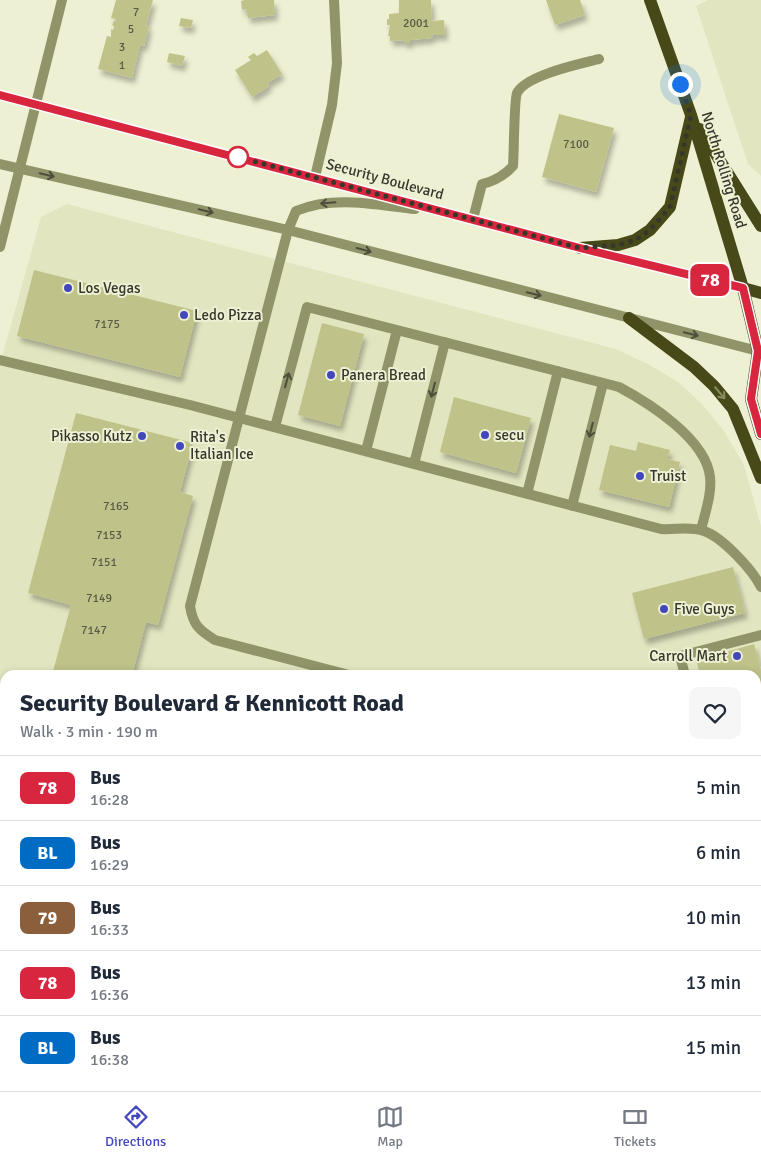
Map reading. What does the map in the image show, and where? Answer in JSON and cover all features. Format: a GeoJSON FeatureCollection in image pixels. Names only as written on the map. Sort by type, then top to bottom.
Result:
{"type":"FeatureCollection","features":[{"type":"Feature","properties":{"kind":"main road","name":"North Rolling Road"},"geometry":{"type":"LineString","coordinates":[[650,0],[691,115],[743,288],[760,353],[751,399],[761,434]]}},
{"type":"Feature","properties":{"kind":"main road"},"geometry":{"type":"LineString","coordinates":[[691,115],[761,226]]}},
{"type":"Feature","properties":{"kind":"main road"},"geometry":{"type":"LineString","coordinates":[[580,248],[618,245],[635,240],[650,230],[670,207],[691,115]]}},
{"type":"Feature","properties":{"kind":"main road","name":"Security Boulevard"},"geometry":{"type":"LineString","coordinates":[[743,288],[761,293]]}},
{"type":"Feature","properties":{"kind":"main road"},"geometry":{"type":"LineString","coordinates":[[629,318],[694,367],[714,386],[733,409],[761,478]]}},
{"type":"Feature","properties":{"kind":"street"},"geometry":{"type":"LineString","coordinates":[[0,247],[62,0]]}},
{"type":"Feature","properties":{"kind":"street"},"geometry":{"type":"LineString","coordinates":[[315,177],[332,105],[337,63],[334,0]]}},
{"type":"Feature","properties":{"kind":"street"},"geometry":{"type":"LineString","coordinates":[[473,219],[482,184],[492,182],[504,176],[514,166],[517,93],[526,84],[553,71],[599,59]]}},
{"type":"Feature","properties":{"kind":"street","name":"Security Boulevard"},"geometry":{"type":"LineString","coordinates":[[0,95],[580,248],[743,288]]}},
{"type":"Feature","properties":{"kind":"street"},"geometry":{"type":"LineString","coordinates":[[0,164],[288,230],[760,353]]}},
{"type":"Feature","properties":{"kind":"street"},"geometry":{"type":"LineString","coordinates":[[330,670],[215,640],[200,630],[192,618],[190,606],[288,230],[296,211],[309,205],[326,202],[344,202],[446,212]]}},
{"type":"Feature","properties":{"kind":"street"},"geometry":{"type":"LineString","coordinates":[[275,427],[307,307],[619,387],[642,399],[689,438],[703,456],[710,475],[710,491],[701,530]]}},
{"type":"Feature","properties":{"kind":"street"},"geometry":{"type":"LineString","coordinates":[[366,451],[398,330]]}},
{"type":"Feature","properties":{"kind":"street"},"geometry":{"type":"LineString","coordinates":[[414,464],[445,342]]}},
{"type":"Feature","properties":{"kind":"street"},"geometry":{"type":"LineString","coordinates":[[0,360],[190,404],[661,529],[689,528],[705,531],[734,552],[746,564],[761,587]]}},
{"type":"Feature","properties":{"kind":"street"},"geometry":{"type":"LineString","coordinates":[[527,494],[558,371]]}},
{"type":"Feature","properties":{"kind":"street"},"geometry":{"type":"LineString","coordinates":[[572,506],[603,383]]}},
{"type":"Feature","properties":{"kind":"street"},"geometry":{"type":"LineString","coordinates":[[684,670],[680,656],[761,635]]}},
{"type":"Feature","properties":{"kind":"shaded area"},"geometry":{"type":"Polygon","coordinates":[[[708,0],[761,0],[761,176],[748,164],[696,6],[708,0]]]}},
{"type":"Feature","properties":{"kind":"shaded area"},"geometry":{"type":"Polygon","coordinates":[[[67,204],[616,349],[648,364],[678,382],[702,404],[724,431],[744,465],[761,526],[761,670],[0,670],[0,364],[41,217],[67,204]]]}},
{"type":"Feature","properties":{"kind":"building"},"geometry":{"type":"Polygon","coordinates":[[[116,0],[153,0],[146,26],[149,27],[144,46],[140,45],[132,78],[98,69],[107,36],[111,37],[111,29],[113,30],[114,26],[112,25],[116,21],[116,19],[111,18],[116,0]]]}},
{"type":"Feature","properties":{"kind":"building"},"geometry":{"type":"Polygon","coordinates":[[[274,0],[275,15],[248,18],[246,9],[242,10],[241,1],[274,0]]]}},
{"type":"Feature","properties":{"kind":"building"},"geometry":{"type":"Polygon","coordinates":[[[399,0],[431,0],[432,21],[444,20],[445,35],[433,35],[431,38],[410,40],[410,43],[404,43],[404,40],[390,41],[390,36],[388,36],[390,25],[387,25],[387,19],[389,19],[389,14],[399,13],[399,0]]]}},
{"type":"Feature","properties":{"kind":"building"},"geometry":{"type":"Polygon","coordinates":[[[546,0],[580,0],[585,15],[555,25],[546,0]]]}},
{"type":"Feature","properties":{"kind":"building"},"geometry":{"type":"Polygon","coordinates":[[[181,18],[193,20],[191,28],[179,26],[181,18]]]}},
{"type":"Feature","properties":{"kind":"building"},"geometry":{"type":"Polygon","coordinates":[[[267,50],[282,74],[267,83],[269,86],[252,97],[235,70],[251,60],[248,57],[254,53],[257,56],[267,50]]]}},
{"type":"Feature","properties":{"kind":"building"},"geometry":{"type":"Polygon","coordinates":[[[169,53],[185,56],[182,66],[167,62],[169,53]]]}},
{"type":"Feature","properties":{"kind":"building"},"geometry":{"type":"Polygon","coordinates":[[[559,114],[614,128],[596,192],[542,177],[559,114]]]}},
{"type":"Feature","properties":{"kind":"building"},"geometry":{"type":"Polygon","coordinates":[[[34,270],[197,311],[180,377],[17,336],[34,270]]]}},
{"type":"Feature","properties":{"kind":"building","name":"Panera Bread"},"geometry":{"type":"Polygon","coordinates":[[[322,323],[364,334],[340,426],[298,415],[322,323]]]}},
{"type":"Feature","properties":{"kind":"building","name":"secu"},"geometry":{"type":"Polygon","coordinates":[[[454,397],[531,418],[516,473],[440,452],[454,397]]]}},
{"type":"Feature","properties":{"kind":"building"},"geometry":{"type":"Polygon","coordinates":[[[76,413],[193,443],[180,492],[193,496],[158,625],[146,622],[133,670],[53,670],[71,605],[28,593],[76,413]]]}},
{"type":"Feature","properties":{"kind":"building","name":"Truist"},"geometry":{"type":"Polygon","coordinates":[[[638,442],[670,450],[667,459],[680,462],[669,507],[599,490],[610,445],[636,451],[638,442]]]}},
{"type":"Feature","properties":{"kind":"building"},"geometry":{"type":"Polygon","coordinates":[[[733,567],[745,613],[644,639],[632,593],[733,567]]]}},
{"type":"Feature","properties":{"kind":"building","name":"Carroll Mart"},"geometry":{"type":"Polygon","coordinates":[[[754,644],[761,670],[699,670],[697,663],[727,655],[726,652],[754,644]]]}},
{"type":"Feature","properties":{"kind":"bus line","name":"78"},"geometry":{"type":"LineString","coordinates":[[0,95],[580,248],[743,288],[758,351],[751,399],[761,434]]}},
{"type":"Feature","properties":{"kind":"place","name":"Los Vegas"},"geometry":{"type":"Point","coordinates":[68,288]}},
{"type":"Feature","properties":{"kind":"place","name":"Ledo Pizza"},"geometry":{"type":"Point","coordinates":[184,315]}},
{"type":"Feature","properties":{"kind":"place","name":"Panera Bread"},"geometry":{"type":"Point","coordinates":[331,375]}},
{"type":"Feature","properties":{"kind":"place","name":"secu"},"geometry":{"type":"Point","coordinates":[485,435]}},
{"type":"Feature","properties":{"kind":"place","name":"Pikasso Kutz"},"geometry":{"type":"Point","coordinates":[142,436]}},
{"type":"Feature","properties":{"kind":"place","name":"Rita's Italian Ice"},"geometry":{"type":"Point","coordinates":[180,446]}},
{"type":"Feature","properties":{"kind":"place","name":"Truist"},"geometry":{"type":"Point","coordinates":[640,476]}},
{"type":"Feature","properties":{"kind":"place","name":"Five Guys"},"geometry":{"type":"Point","coordinates":[664,609]}},
{"type":"Feature","properties":{"kind":"place","name":"Carroll Mart"},"geometry":{"type":"Point","coordinates":[737,656]}},
{"type":"Feature","properties":{"kind":"route"},"geometry":{"type":"LineString","coordinates":[[238,157],[580,248],[618,245],[635,240],[650,230],[670,207],[691,115],[680,84]]}}]}
